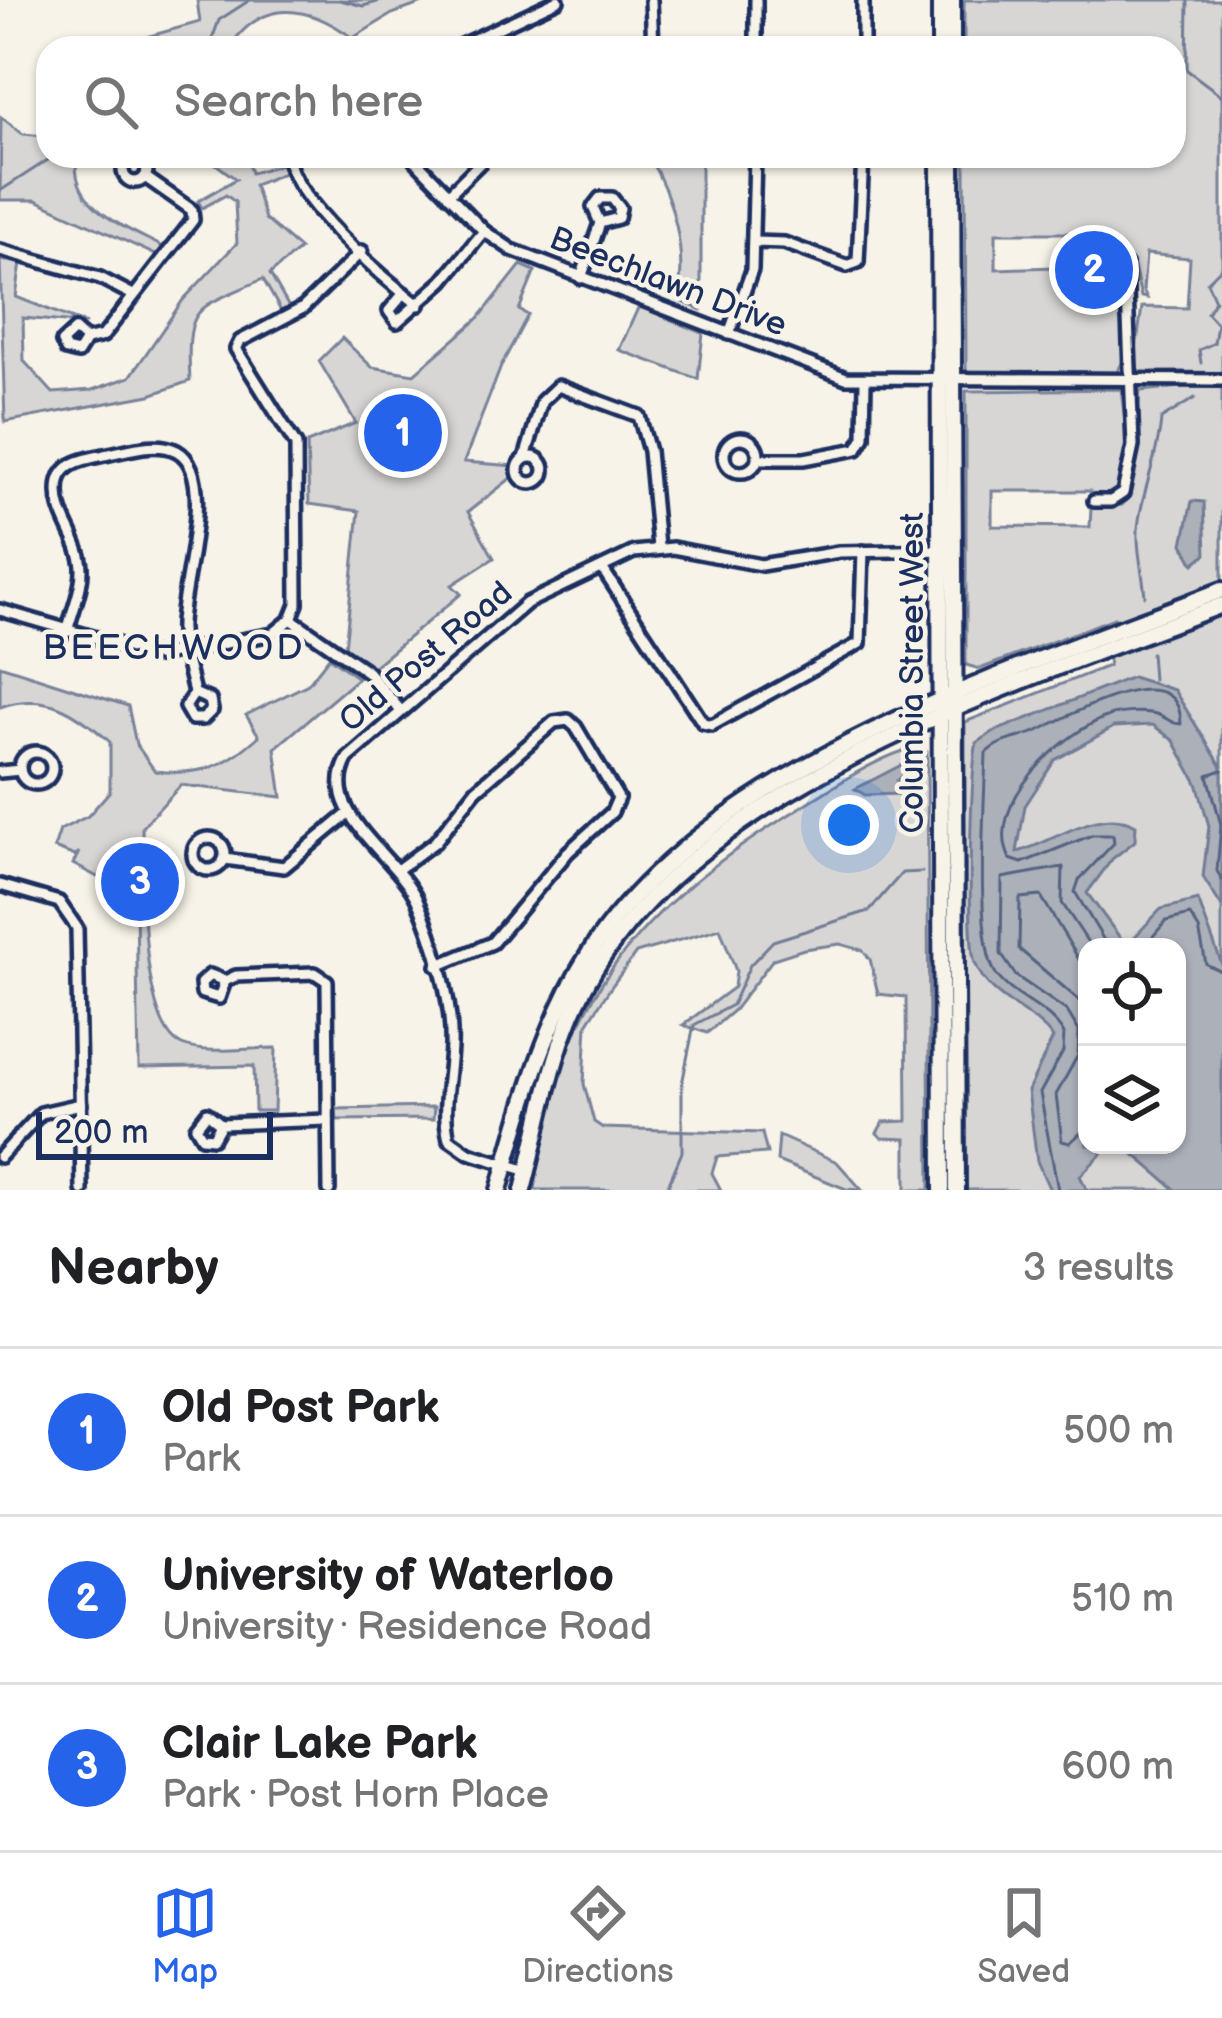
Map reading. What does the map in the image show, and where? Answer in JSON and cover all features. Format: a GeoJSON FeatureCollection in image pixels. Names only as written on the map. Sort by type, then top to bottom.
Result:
{"type":"FeatureCollection","features":[{"type":"Feature","properties":{"kind":"main road"},"geometry":{"type":"LineString","coordinates":[[940,0],[940,36]]}},
{"type":"Feature","properties":{"kind":"main road"},"geometry":{"type":"LineString","coordinates":[[952,0],[952,36]]}},
{"type":"Feature","properties":{"kind":"main road","name":"Columbia Street West"},"geometry":{"type":"LineString","coordinates":[[939,168],[947,380]]}},
{"type":"Feature","properties":{"kind":"main road","name":"Columbia Street West"},"geometry":{"type":"LineString","coordinates":[[952,168],[946,550],[956,1190]]}},
{"type":"Feature","properties":{"kind":"main road"},"geometry":{"type":"LineString","coordinates":[[523,1190],[569,1021],[619,934],[656,894],[726,836],[948,705],[1222,590]]}},
{"type":"Feature","properties":{"kind":"main road"},"geometry":{"type":"LineString","coordinates":[[499,1190],[564,998],[593,948],[630,903],[718,825],[861,736],[1222,604]]}},
{"type":"Feature","properties":{"kind":"main road","name":"Columbia Street West"},"geometry":{"type":"LineString","coordinates":[[942,1190],[948,705]]}},
{"type":"Feature","properties":{"kind":"street"},"geometry":{"type":"LineString","coordinates":[[480,36],[558,0]]}},
{"type":"Feature","properties":{"kind":"street"},"geometry":{"type":"LineString","coordinates":[[651,0],[652,36]]}},
{"type":"Feature","properties":{"kind":"street"},"geometry":{"type":"LineString","coordinates":[[756,0],[756,36]]}},
{"type":"Feature","properties":{"kind":"street"},"geometry":{"type":"LineString","coordinates":[[863,0],[863,36]]}},
{"type":"Feature","properties":{"kind":"street"},"geometry":{"type":"LineString","coordinates":[[292,168],[300,190],[418,304]]}},
{"type":"Feature","properties":{"kind":"street","name":"Beechlawn Drive"},"geometry":{"type":"LineString","coordinates":[[422,168],[484,231],[512,250],[819,371],[865,380],[1222,380]]}},
{"type":"Feature","properties":{"kind":"street"},"geometry":{"type":"LineString","coordinates":[[448,195],[475,168]]}},
{"type":"Feature","properties":{"kind":"street"},"geometry":{"type":"LineString","coordinates":[[729,334],[752,270],[755,168]]}},
{"type":"Feature","properties":{"kind":"street"},"geometry":{"type":"LineString","coordinates":[[754,242],[784,243],[854,265],[862,248],[862,168]]}},
{"type":"Feature","properties":{"kind":"street"},"geometry":{"type":"LineString","coordinates":[[86,340],[104,336],[194,216],[145,177]]}},
{"type":"Feature","properties":{"kind":"street"},"geometry":{"type":"LineString","coordinates":[[581,278],[600,223]]}},
{"type":"Feature","properties":{"kind":"street"},"geometry":{"type":"LineString","coordinates":[[404,293],[390,317],[405,320],[484,231]]}},
{"type":"Feature","properties":{"kind":"street"},"geometry":{"type":"LineString","coordinates":[[0,250],[100,278],[133,295]]}},
{"type":"Feature","properties":{"kind":"street"},"geometry":{"type":"LineString","coordinates":[[0,610],[138,653],[185,652],[273,634],[291,619],[297,604],[296,445],[236,349],[240,341],[302,308],[362,251]]}},
{"type":"Feature","properties":{"kind":"street"},"geometry":{"type":"LineString","coordinates":[[1088,259],[1119,260],[1130,274],[1130,473],[1117,499],[1094,501]]}},
{"type":"Feature","properties":{"kind":"street"},"geometry":{"type":"LineString","coordinates":[[758,459],[804,459],[857,449],[864,436],[865,380]]}},
{"type":"Feature","properties":{"kind":"street"},"geometry":{"type":"LineString","coordinates":[[525,458],[542,401],[552,388],[566,386],[636,414],[645,428],[658,547],[761,566],[862,551],[946,550]]}},
{"type":"Feature","properties":{"kind":"street"},"geometry":{"type":"LineString","coordinates":[[67,632],[82,569],[64,523],[59,480],[81,460],[166,448],[189,465],[194,500],[192,573],[182,609],[194,693]]}},
{"type":"Feature","properties":{"kind":"street","name":"Old Post Road"},"geometry":{"type":"LineString","coordinates":[[350,813],[340,793],[342,768],[400,711],[527,603],[658,547]]}},
{"type":"Feature","properties":{"kind":"street"},"geometry":{"type":"LineString","coordinates":[[602,568],[703,723],[712,725],[860,643],[862,551]]}},
{"type":"Feature","properties":{"kind":"street"},"geometry":{"type":"LineString","coordinates":[[291,619],[368,672],[400,711]]}},
{"type":"Feature","properties":{"kind":"street"},"geometry":{"type":"LineString","coordinates":[[398,869],[435,842],[476,790],[554,722],[568,720],[576,727],[618,798],[612,812],[568,852],[492,943],[437,966]]}},
{"type":"Feature","properties":{"kind":"street"},"geometry":{"type":"LineString","coordinates":[[0,772],[20,770]]}},
{"type":"Feature","properties":{"kind":"street"},"geometry":{"type":"LineString","coordinates":[[225,859],[284,867],[350,813],[416,896],[450,1025],[445,1112],[449,1139],[469,1153],[528,1172]]}},
{"type":"Feature","properties":{"kind":"street"},"geometry":{"type":"LineString","coordinates":[[0,885],[59,902],[77,928],[82,1190]]}},
{"type":"Feature","properties":{"kind":"street"},"geometry":{"type":"LineString","coordinates":[[224,981],[236,976],[324,976],[329,1190]]}},
{"type":"Feature","properties":{"kind":"street"},"geometry":{"type":"LineString","coordinates":[[0,1157],[41,1113],[81,1104]]}},
{"type":"Feature","properties":{"kind":"street"},"geometry":{"type":"LineString","coordinates":[[221,1124],[328,1120]]}},
{"type":"Feature","properties":{"kind":"shaded area"},"geometry":{"type":"Polygon","coordinates":[[[197,0],[431,0],[392,14],[356,36],[317,18],[285,12],[255,21],[239,36],[150,36],[200,22],[197,0]]]}},
{"type":"Feature","properties":{"kind":"shaded area"},"geometry":{"type":"Polygon","coordinates":[[[964,0],[1222,0],[1222,1190],[966,1190],[965,722],[1108,666],[1114,618],[980,669],[966,665],[966,391],[1121,389],[1129,453],[1122,488],[1111,497],[1091,498],[1090,491],[992,491],[992,526],[1090,527],[1091,508],[1122,505],[1130,496],[1140,391],[1183,387],[1183,372],[1141,373],[1134,364],[1142,307],[1187,308],[1190,258],[1146,254],[1143,290],[1147,298],[1141,297],[1133,263],[1099,254],[1094,233],[996,233],[996,269],[1116,265],[1124,270],[1128,338],[1116,373],[966,373],[965,168],[1186,168],[1186,36],[964,36],[964,0]]]}},
{"type":"Feature","properties":{"kind":"shaded area"},"geometry":{"type":"Polygon","coordinates":[[[1,117],[23,134],[36,135],[36,168],[77,168],[82,189],[103,214],[163,247],[158,256],[36,200],[0,200],[1,117]]]}},
{"type":"Feature","properties":{"kind":"shaded area"},"geometry":{"type":"Polygon","coordinates":[[[221,168],[250,168],[251,173],[283,168],[284,173],[254,185],[265,219],[300,249],[270,274],[290,309],[281,311],[263,279],[200,312],[190,336],[190,381],[150,395],[5,422],[0,260],[21,263],[16,297],[86,324],[23,318],[24,361],[53,393],[92,390],[130,377],[183,300],[237,243],[235,202],[226,195],[202,208],[198,201],[236,179],[221,168]]]}},
{"type":"Feature","properties":{"kind":"shaded area"},"geometry":{"type":"Polygon","coordinates":[[[654,168],[701,168],[701,310],[678,300],[681,263],[665,189],[654,168]]]}},
{"type":"Feature","properties":{"kind":"shaded area"},"geometry":{"type":"Polygon","coordinates":[[[521,265],[535,271],[519,310],[528,315],[502,364],[464,462],[514,466],[515,475],[468,512],[494,558],[452,585],[461,594],[372,668],[345,648],[359,511],[309,504],[307,443],[356,423],[319,361],[342,338],[372,367],[414,374],[479,318],[521,265]]]}},
{"type":"Feature","properties":{"kind":"shaded area"},"geometry":{"type":"Polygon","coordinates":[[[639,306],[703,333],[698,379],[619,350],[639,306]]]}},
{"type":"Feature","properties":{"kind":"shaded area"},"geometry":{"type":"Polygon","coordinates":[[[329,657],[358,678],[275,748],[282,797],[181,785],[142,827],[146,945],[158,1009],[168,1032],[182,1045],[215,1050],[276,1048],[274,1111],[255,1111],[254,1066],[139,1068],[135,858],[124,851],[107,882],[73,864],[79,852],[75,856],[54,848],[60,830],[88,816],[110,791],[110,742],[60,707],[32,702],[0,707],[0,665],[128,706],[136,744],[155,771],[186,772],[212,767],[247,747],[259,736],[246,715],[308,684],[329,657]]]}},
{"type":"Feature","properties":{"kind":"shaded area"},"geometry":{"type":"Polygon","coordinates":[[[920,746],[927,752],[930,1190],[906,1190],[906,1139],[882,1138],[877,1133],[883,1122],[907,1121],[906,997],[878,994],[870,959],[862,950],[840,944],[773,959],[734,1010],[707,1033],[683,1025],[734,987],[736,971],[720,928],[636,953],[587,1024],[584,1084],[594,1122],[603,1128],[762,1133],[767,1153],[717,1157],[712,1173],[721,1190],[535,1190],[546,1122],[563,1063],[586,1011],[615,964],[651,922],[693,883],[798,809],[872,764],[920,746]]]}},
{"type":"Feature","properties":{"kind":"shaded area"},"geometry":{"type":"Polygon","coordinates":[[[434,1107],[433,1119],[337,1120],[336,1109],[434,1107]]]}},
{"type":"Feature","properties":{"kind":"shaded area"},"geometry":{"type":"Polygon","coordinates":[[[779,1136],[837,1162],[862,1190],[846,1189],[777,1161],[779,1136]]]}},
{"type":"Feature","properties":{"kind":"water"},"geometry":{"type":"Polygon","coordinates":[[[1192,501],[1204,502],[1206,554],[1194,564],[1183,544],[1192,501]]]}},
{"type":"Feature","properties":{"kind":"water"},"geometry":{"type":"Polygon","coordinates":[[[1132,677],[1174,690],[1222,767],[1222,907],[1203,877],[1209,826],[1197,783],[1174,741],[1153,725],[1114,727],[1055,760],[1025,806],[1017,852],[1091,822],[1122,820],[1136,825],[1135,841],[1112,859],[1087,893],[1120,938],[1078,938],[1078,1154],[1101,1154],[1080,1176],[1087,1190],[1050,1190],[1037,1161],[1028,1091],[1053,1038],[990,987],[975,963],[970,854],[973,784],[977,743],[993,732],[1132,677]]]}},
{"type":"Feature","properties":{"kind":"water"},"geometry":{"type":"Polygon","coordinates":[[[909,761],[910,769],[897,780],[910,783],[905,794],[865,795],[855,789],[909,761]]]}},
{"type":"Feature","properties":{"kind":"water"},"geometry":{"type":"Polygon","coordinates":[[[1198,900],[1222,965],[1222,1190],[1176,1190],[1134,1154],[1186,1154],[1186,938],[1134,938],[1161,909],[1198,900]]]}},
{"type":"Feature","properties":{"kind":"waterway"},"geometry":{"type":"LineString","coordinates":[[213,36],[219,20],[250,0]]}},
{"type":"Feature","properties":{"kind":"waterway"},"geometry":{"type":"LineString","coordinates":[[340,0],[363,6],[384,0]]}},
{"type":"Feature","properties":{"kind":"waterway"},"geometry":{"type":"LineString","coordinates":[[1188,0],[1187,70],[1222,96]]}},
{"type":"Feature","properties":{"kind":"waterway"},"geometry":{"type":"LineString","coordinates":[[0,191],[36,168]]}},
{"type":"Feature","properties":{"kind":"waterway"},"geometry":{"type":"LineString","coordinates":[[1201,363],[1199,350],[1214,343],[1217,324],[1207,313],[1215,300],[1207,282],[1222,267]]}},
{"type":"Feature","properties":{"kind":"waterway"},"geometry":{"type":"LineString","coordinates":[[1145,596],[1138,529],[1161,419],[1195,398]]}},
{"type":"Feature","properties":{"kind":"waterway"},"geometry":{"type":"LineString","coordinates":[[1151,653],[1153,679]]}},
{"type":"Feature","properties":{"kind":"waterway"},"geometry":{"type":"LineString","coordinates":[[666,1190],[682,1152],[682,1084],[694,1025],[732,1005],[750,965],[773,941],[869,911],[902,873],[922,872]]}},
{"type":"Feature","properties":{"kind":"place","name":"University of Waterloo"},"geometry":{"type":"Point","coordinates":[1094,270]}},
{"type":"Feature","properties":{"kind":"place","name":"Old Post Park"},"geometry":{"type":"Point","coordinates":[403,433]}},
{"type":"Feature","properties":{"kind":"place","name":"Clair Lake Park"},"geometry":{"type":"Point","coordinates":[140,882]}},
{"type":"Feature","properties":{"kind":"district","name":"BEECHWOOD"},"geometry":{"type":"Point","coordinates":[174,648]}}]}
